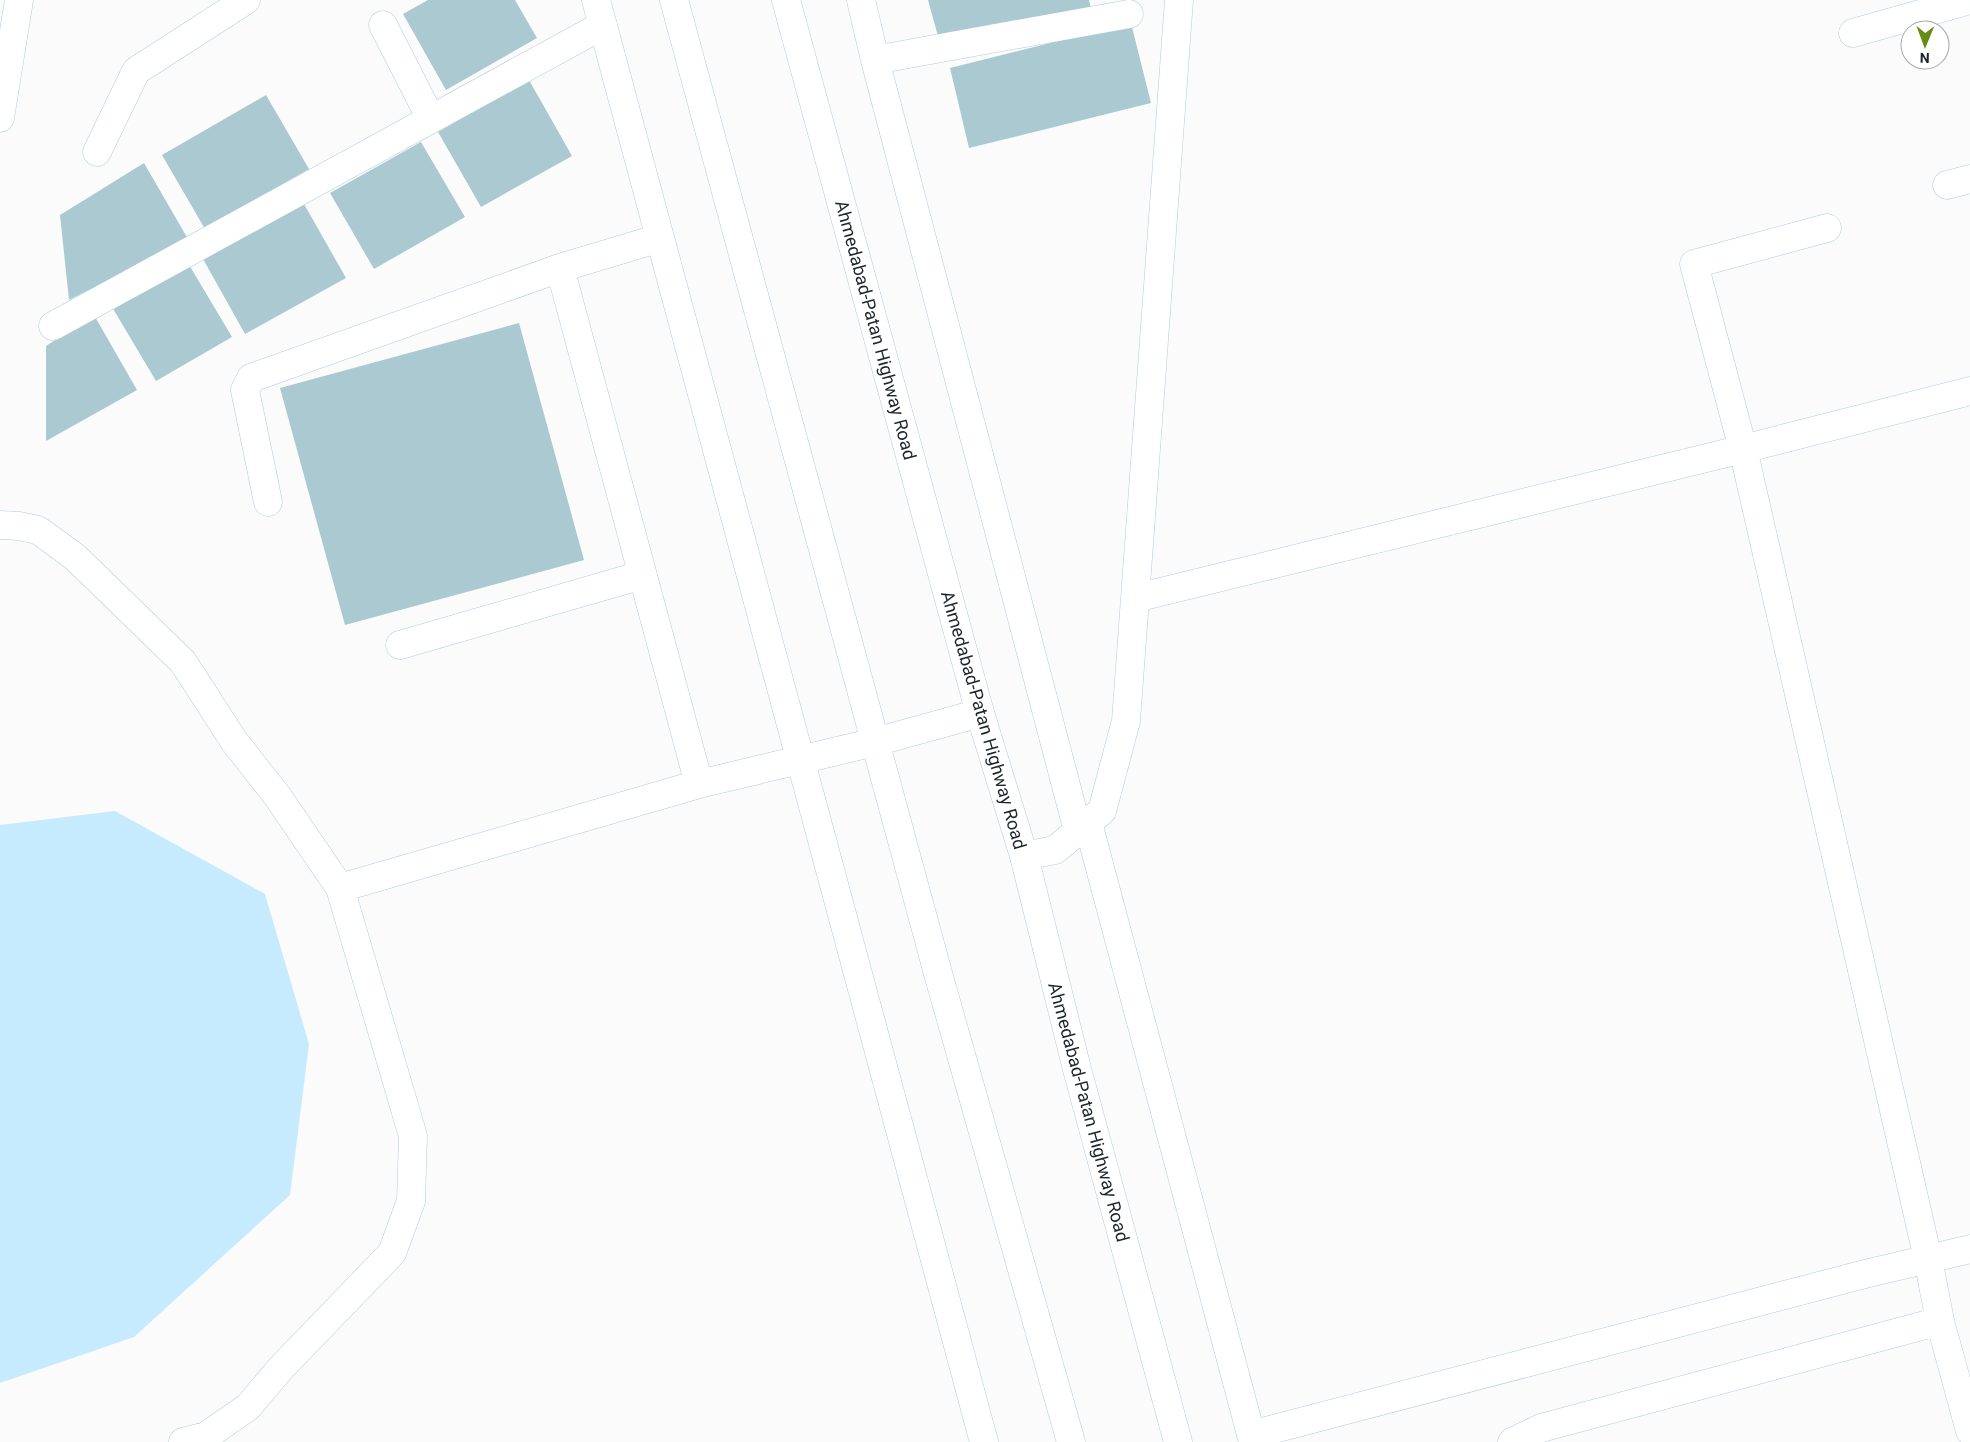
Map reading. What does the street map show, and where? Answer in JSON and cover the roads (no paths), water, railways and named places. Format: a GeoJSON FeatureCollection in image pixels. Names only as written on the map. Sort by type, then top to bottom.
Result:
{"type":"FeatureCollection","features":[{"type":"Feature","properties":{"kind":"street"},"geometry":{"type":"LineString","coordinates":[[0,118],[6,42],[20,0]]}},
{"type":"Feature","properties":{"kind":"street"},"geometry":{"type":"LineString","coordinates":[[96,152],[136,71],[246,0]]}},
{"type":"Feature","properties":{"kind":"street"},"geometry":{"type":"LineString","coordinates":[[674,0],[939,977],[1071,1442]]}},
{"type":"Feature","properties":{"kind":"street","name":"Ahmedabad-Patan Highway Road"},"geometry":{"type":"LineString","coordinates":[[786,0],[980,713],[1024,856],[1077,1069],[1178,1442]]}},
{"type":"Feature","properties":{"kind":"street"},"geometry":{"type":"LineString","coordinates":[[861,0],[875,60],[1083,827],[1252,1439],[1970,1249]]}},
{"type":"Feature","properties":{"kind":"street"},"geometry":{"type":"LineString","coordinates":[[1024,856],[1055,850],[1102,811],[1126,721],[1180,0]]}},
{"type":"Feature","properties":{"kind":"street"},"geometry":{"type":"LineString","coordinates":[[1853,33],[1970,0]]}},
{"type":"Feature","properties":{"kind":"street"},"geometry":{"type":"LineString","coordinates":[[52,326],[431,118],[599,12],[984,1442]]}},
{"type":"Feature","properties":{"kind":"street"},"geometry":{"type":"LineString","coordinates":[[875,60],[1129,14]]}},
{"type":"Feature","properties":{"kind":"street"},"geometry":{"type":"LineString","coordinates":[[383,25],[431,118]]}},
{"type":"Feature","properties":{"kind":"street"},"geometry":{"type":"LineString","coordinates":[[1827,228],[1694,264],[1743,449],[1928,1259],[1940,1321],[1970,1431]]}},
{"type":"Feature","properties":{"kind":"street"},"geometry":{"type":"LineString","coordinates":[[268,502],[245,390],[251,378],[560,268],[660,238]]}},
{"type":"Feature","properties":{"kind":"street"},"geometry":{"type":"LineString","coordinates":[[560,268],[699,784]]}},
{"type":"Feature","properties":{"kind":"street"},"geometry":{"type":"LineString","coordinates":[[1136,598],[1743,449],[1970,391]]}},
{"type":"Feature","properties":{"kind":"street"},"geometry":{"type":"LineString","coordinates":[[0,525],[38,530],[75,557],[183,662],[234,741],[278,797],[340,888],[413,1136],[411,1201],[392,1254],[280,1369],[248,1407],[206,1436],[183,1442]]}},
{"type":"Feature","properties":{"kind":"street"},"geometry":{"type":"LineString","coordinates":[[400,646],[642,575]]}},
{"type":"Feature","properties":{"kind":"street"},"geometry":{"type":"LineString","coordinates":[[340,888],[699,784],[875,742],[980,713]]}},
{"type":"Feature","properties":{"kind":"street"},"geometry":{"type":"LineString","coordinates":[[1512,1442],[1541,1428],[1940,1321]]}}]}
